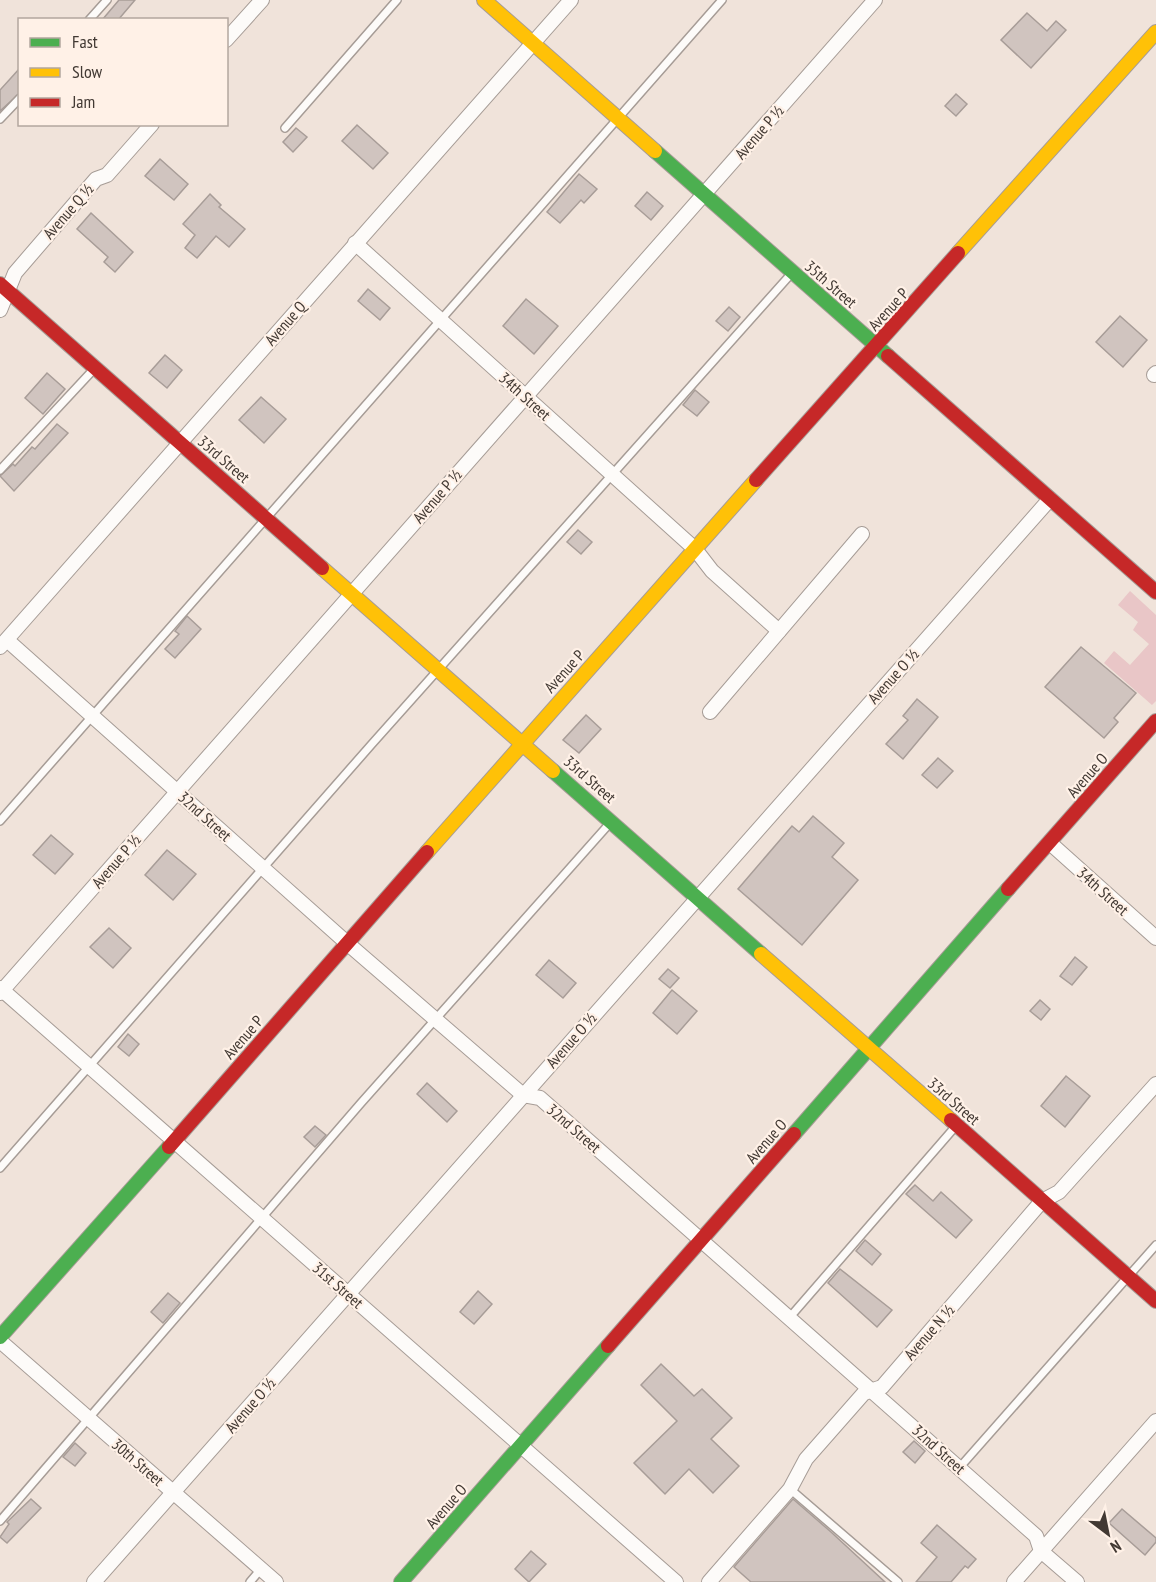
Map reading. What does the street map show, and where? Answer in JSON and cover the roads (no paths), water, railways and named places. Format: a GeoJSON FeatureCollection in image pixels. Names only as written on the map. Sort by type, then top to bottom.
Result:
{"type":"FeatureCollection","features":[{"type":"Feature","properties":{"kind":"main road","name":"35th Street"},"geometry":{"type":"LineString","coordinates":[[484,0],[1156,592]]}},
{"type":"Feature","properties":{"kind":"main road","name":"Avenue P"},"geometry":{"type":"LineString","coordinates":[[0,1339],[175,1142],[522,742],[1156,32]]}},
{"type":"Feature","properties":{"kind":"main road","name":"33rd Street"},"geometry":{"type":"LineString","coordinates":[[4,288],[439,668],[1156,1301]]}},
{"type":"Feature","properties":{"kind":"main road","name":"Avenue O"},"geometry":{"type":"LineString","coordinates":[[401,1582],[1156,721]]}},
{"type":"Feature","properties":{"kind":"street"},"geometry":{"type":"LineString","coordinates":[[228,38],[262,0]]}},
{"type":"Feature","properties":{"kind":"street","name":"Avenue Q"},"geometry":{"type":"LineString","coordinates":[[3,643],[571,0]]}},
{"type":"Feature","properties":{"kind":"street","name":"Avenue P ½"},"geometry":{"type":"LineString","coordinates":[[1,990],[875,0]]}},
{"type":"Feature","properties":{"kind":"street","name":"Avenue Q ½"},"geometry":{"type":"LineString","coordinates":[[0,310],[4,288],[15,273],[96,179],[107,175],[150,126]]}},
{"type":"Feature","properties":{"kind":"street","name":"34th Street"},"geometry":{"type":"LineString","coordinates":[[355,243],[612,473],[695,549],[712,571],[779,631]]}},
{"type":"Feature","properties":{"kind":"street","name":"Avenue O ½"},"geometry":{"type":"LineString","coordinates":[[94,1582],[1050,499]]}},
{"type":"Feature","properties":{"kind":"street"},"geometry":{"type":"LineString","coordinates":[[710,712],[862,534]]}},
{"type":"Feature","properties":{"kind":"street","name":"32nd Street"},"geometry":{"type":"LineString","coordinates":[[3,643],[92,715],[347,943],[523,1095],[540,1098],[960,1467],[1036,1536],[1041,1551],[1077,1582]]}},
{"type":"Feature","properties":{"kind":"street","name":"34th Street"},"geometry":{"type":"LineString","coordinates":[[1050,843],[1156,938]]}},
{"type":"Feature","properties":{"kind":"street","name":"31st Street"},"geometry":{"type":"LineString","coordinates":[[1,990],[676,1582]]}},
{"type":"Feature","properties":{"kind":"street","name":"Avenue N ½"},"geometry":{"type":"LineString","coordinates":[[709,1582],[790,1489],[806,1459],[861,1396],[885,1384],[1042,1200],[1059,1192],[1156,1084]]}},
{"type":"Feature","properties":{"kind":"street","name":"30th Street"},"geometry":{"type":"LineString","coordinates":[[0,1339],[87,1418],[276,1582]]}},
{"type":"Feature","properties":{"kind":"street"},"geometry":{"type":"LineString","coordinates":[[1014,1582],[1156,1420]]}},
{"type":"Feature","properties":{"kind":"lane"},"geometry":{"type":"LineString","coordinates":[[92,18],[107,0]]}},
{"type":"Feature","properties":{"kind":"lane"},"geometry":{"type":"LineString","coordinates":[[285,128],[397,0]]}},
{"type":"Feature","properties":{"kind":"lane"},"geometry":{"type":"LineString","coordinates":[[0,821],[439,319],[722,0]]}},
{"type":"Feature","properties":{"kind":"lane"},"geometry":{"type":"LineString","coordinates":[[0,119],[18,100]]}},
{"type":"Feature","properties":{"kind":"lane"},"geometry":{"type":"LineString","coordinates":[[0,1168],[439,668],[792,272]]}},
{"type":"Feature","properties":{"kind":"lane"},"geometry":{"type":"LineString","coordinates":[[0,470],[95,368]]}},
{"type":"Feature","properties":{"kind":"lane"},"geometry":{"type":"LineString","coordinates":[[0,1521],[262,1217],[612,821]]}},
{"type":"Feature","properties":{"kind":"lane"},"geometry":{"type":"LineString","coordinates":[[790,1317],[957,1125]]}},
{"type":"Feature","properties":{"kind":"lane"},"geometry":{"type":"LineString","coordinates":[[960,1467],[1156,1245]]}},
{"type":"Feature","properties":{"kind":"lane"},"geometry":{"type":"LineString","coordinates":[[790,1489],[898,1582]]}},
{"type":"Feature","properties":{"kind":"lane"},"geometry":{"type":"LineString","coordinates":[[250,1582],[261,1569]]}}]}
